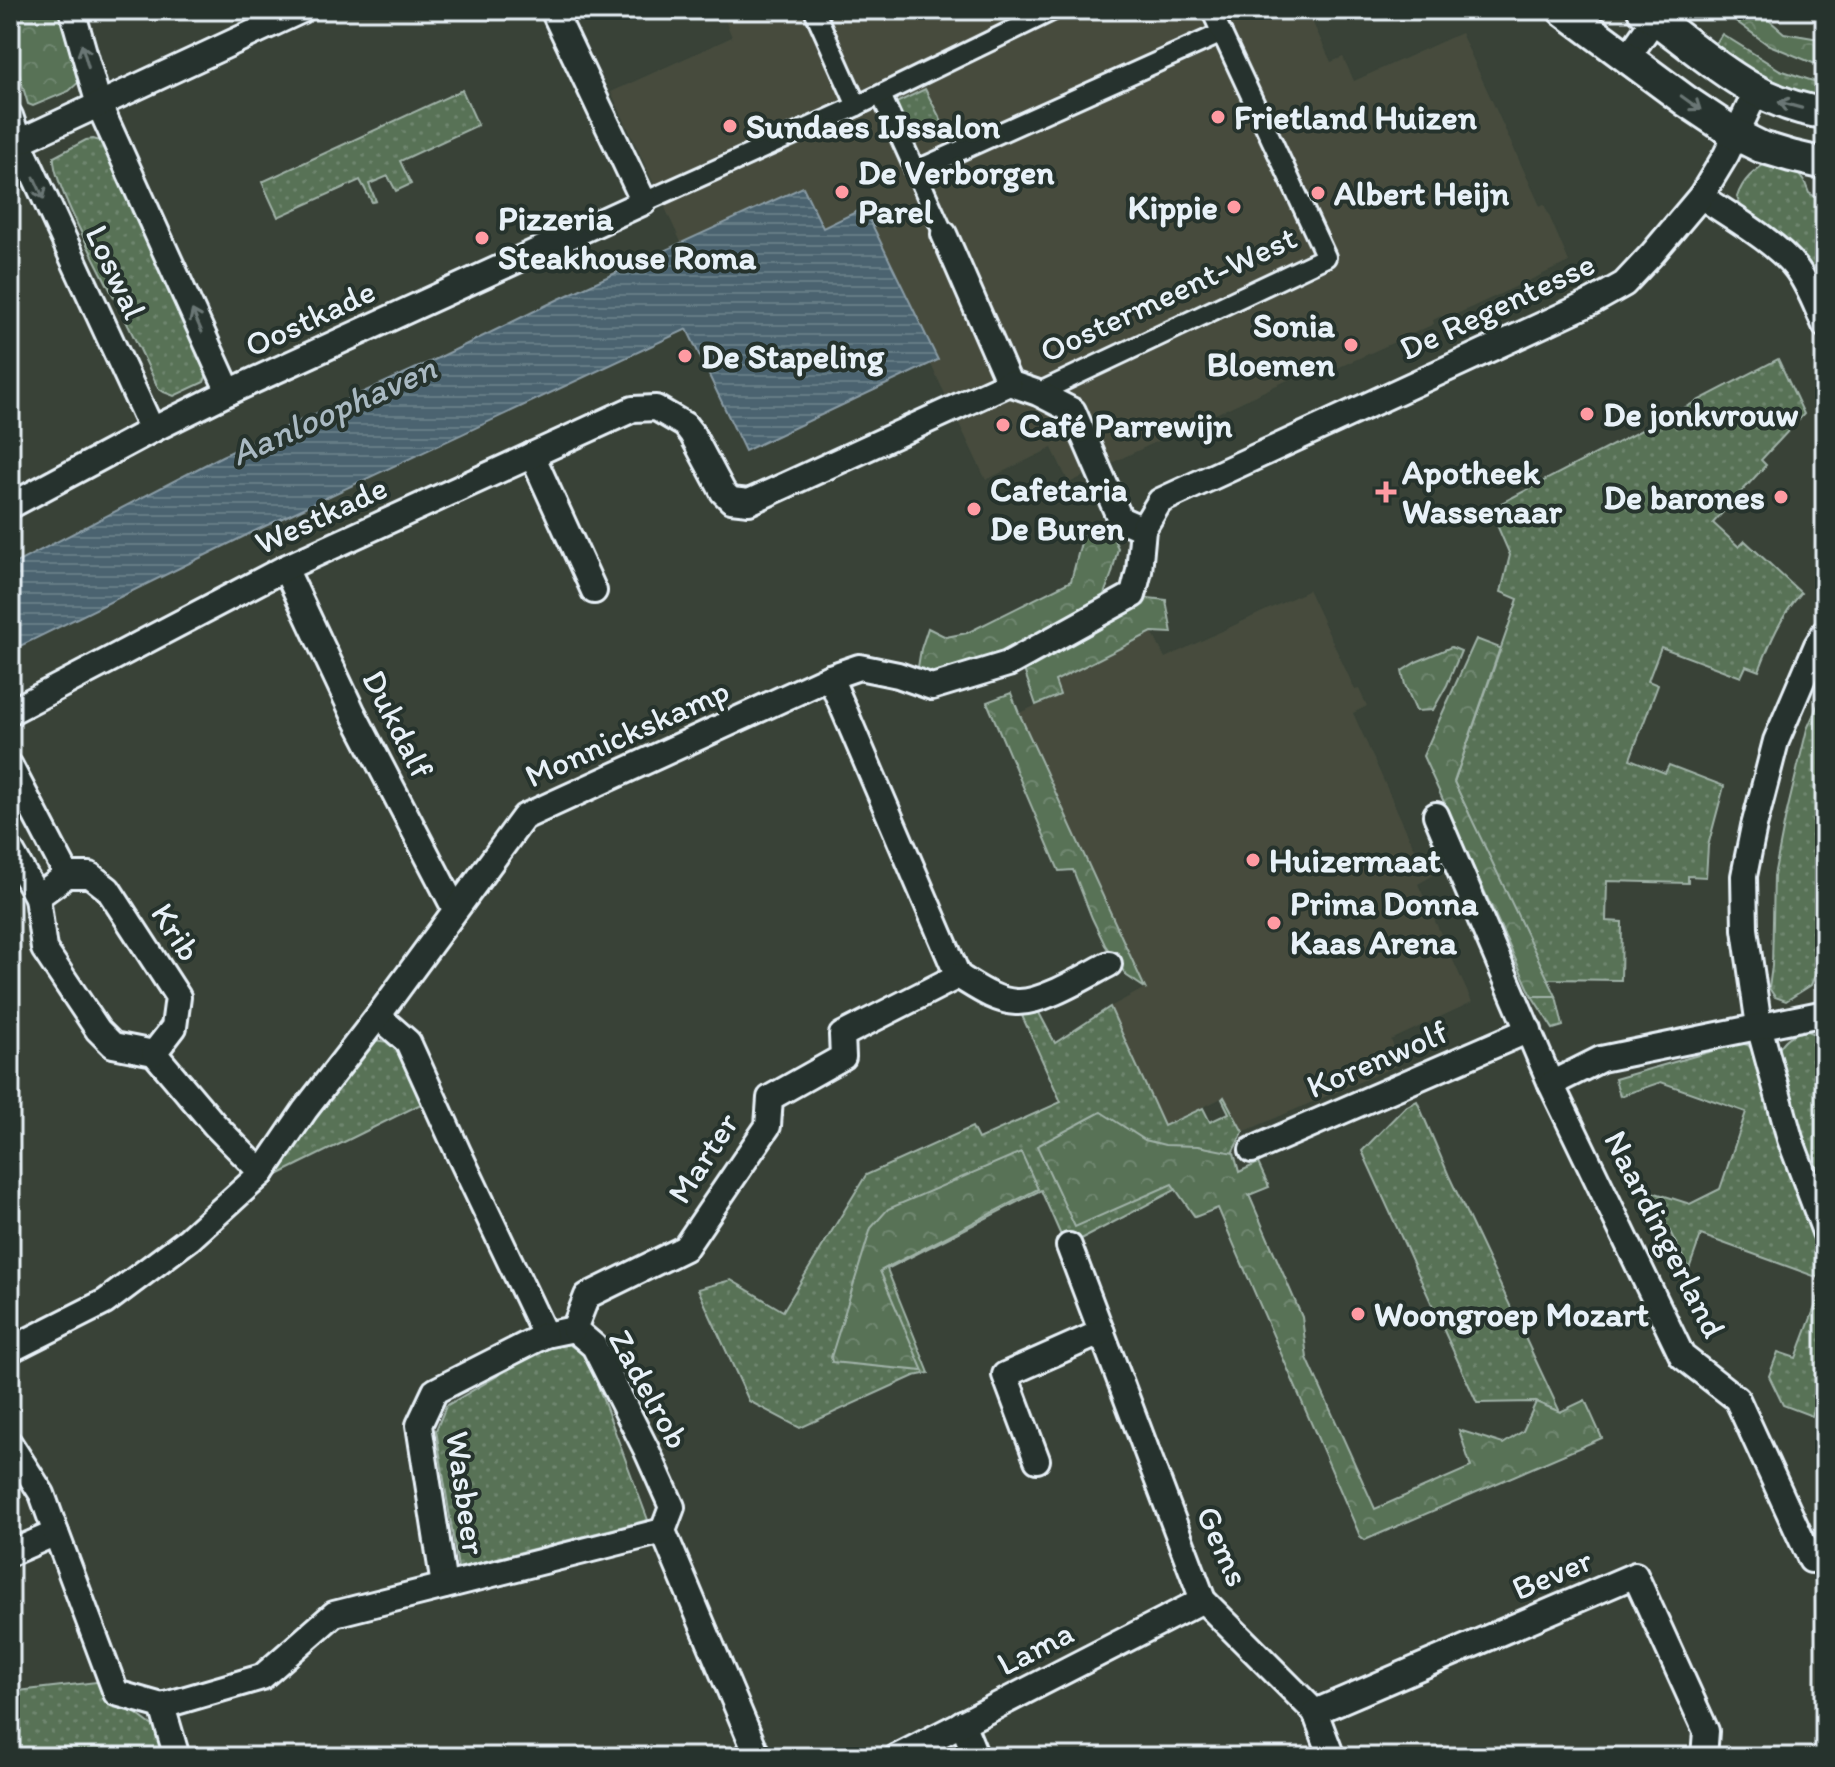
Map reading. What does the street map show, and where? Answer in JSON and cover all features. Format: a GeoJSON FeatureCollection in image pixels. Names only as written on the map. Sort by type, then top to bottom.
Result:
{"type":"FeatureCollection","features":[{"type":"Feature","properties":{"kind":"street","name":"Loswal"},"geometry":{"type":"LineString","coordinates":[[72,10],[99,105],[229,392]]}},
{"type":"Feature","properties":{"kind":"street"},"geometry":{"type":"LineString","coordinates":[[14,144],[302,10]]}},
{"type":"Feature","properties":{"kind":"street"},"geometry":{"type":"LineString","coordinates":[[553,10],[644,202],[881,95],[1054,10]]}},
{"type":"Feature","properties":{"kind":"street"},"geometry":{"type":"LineString","coordinates":[[814,10],[857,106]]}},
{"type":"Feature","properties":{"kind":"street"},"geometry":{"type":"LineString","coordinates":[[915,171],[1222,33],[1211,10]]}},
{"type":"Feature","properties":{"kind":"street"},"geometry":{"type":"LineString","coordinates":[[1563,10],[1737,135],[1761,147],[1825,164]]}},
{"type":"Feature","properties":{"kind":"street"},"geometry":{"type":"LineString","coordinates":[[1627,58],[1653,13],[1722,70],[1756,92],[1777,102],[1825,113]]}},
{"type":"Feature","properties":{"kind":"street","name":"Oostermeent-West"},"geometry":{"type":"LineString","coordinates":[[1038,393],[1326,257],[1222,33]]}},
{"type":"Feature","properties":{"kind":"street","name":"De Regentesse"},"geometry":{"type":"LineString","coordinates":[[1143,529],[1160,501],[1624,284],[1701,196],[1737,135],[1756,92]]}},
{"type":"Feature","properties":{"kind":"street"},"geometry":{"type":"LineString","coordinates":[[881,95],[1009,383],[1038,393],[1073,411],[1120,519],[1143,529]]}},
{"type":"Feature","properties":{"kind":"street","name":"Loswal"},"geometry":{"type":"LineString","coordinates":[[10,116],[14,144],[152,430]]}},
{"type":"Feature","properties":{"kind":"street"},"geometry":{"type":"LineString","coordinates":[[1701,196],[1774,247],[1793,265],[1806,284],[1825,325]]}},
{"type":"Feature","properties":{"kind":"street","name":"Oostkade"},"geometry":{"type":"LineString","coordinates":[[10,506],[229,392],[644,202]]}},
{"type":"Feature","properties":{"kind":"street","name":"Oostermeent-West"},"geometry":{"type":"LineString","coordinates":[[532,455],[633,409],[656,408],[685,425],[723,492],[731,500],[749,502],[1009,383]]}},
{"type":"Feature","properties":{"kind":"street"},"geometry":{"type":"LineString","coordinates":[[532,455],[594,591]]}},
{"type":"Feature","properties":{"kind":"street","name":"Westkade"},"geometry":{"type":"LineString","coordinates":[[10,712],[285,568],[532,455]]}},
{"type":"Feature","properties":{"kind":"street","name":"Monnickskamp"},"geometry":{"type":"LineString","coordinates":[[10,1350],[105,1302],[189,1239],[262,1173],[305,1110],[524,817],[830,677],[859,667],[898,675],[932,687],[1008,664],[1133,595],[1143,529]]}},
{"type":"Feature","properties":{"kind":"street","name":"Dukdalf"},"geometry":{"type":"LineString","coordinates":[[285,568],[353,713],[455,909]]}},
{"type":"Feature","properties":{"kind":"street"},"geometry":{"type":"LineString","coordinates":[[1825,632],[1776,741],[1744,876],[1745,929],[1759,1026],[1790,1139],[1825,1232]]}},
{"type":"Feature","properties":{"kind":"street"},"geometry":{"type":"LineString","coordinates":[[830,677],[958,976],[989,995],[1016,1002],[1042,998],[1109,964]]}},
{"type":"Feature","properties":{"kind":"street"},"geometry":{"type":"LineString","coordinates":[[10,766],[67,875],[37,897]]}},
{"type":"Feature","properties":{"kind":"street","name":"Naardingerland"},"geometry":{"type":"LineString","coordinates":[[1436,815],[1551,1084],[1682,1356],[1737,1399],[1811,1560],[1825,1553]]}},
{"type":"Feature","properties":{"kind":"street"},"geometry":{"type":"LineString","coordinates":[[10,849],[37,897],[44,949],[98,1030],[113,1045],[154,1053],[214,1124],[262,1173]]}},
{"type":"Feature","properties":{"kind":"street","name":"Krib"},"geometry":{"type":"LineString","coordinates":[[67,875],[90,875],[108,889],[178,997],[174,1027],[154,1053]]}},
{"type":"Feature","properties":{"kind":"street","name":"Marter"},"geometry":{"type":"LineString","coordinates":[[574,1329],[587,1296],[685,1248],[768,1126],[770,1098],[843,1057],[842,1035],[958,976]]}},
{"type":"Feature","properties":{"kind":"street"},"geometry":{"type":"LineString","coordinates":[[1551,1084],[1601,1059],[1825,1013]]}},
{"type":"Feature","properties":{"kind":"street"},"geometry":{"type":"LineString","coordinates":[[378,1016],[408,1042],[545,1335]]}},
{"type":"Feature","properties":{"kind":"street","name":"Korenwolf"},"geometry":{"type":"LineString","coordinates":[[1252,1150],[1529,1030]]}},
{"type":"Feature","properties":{"kind":"street","name":"Gems"},"geometry":{"type":"LineString","coordinates":[[1069,1246],[1203,1600],[1315,1712],[1332,1757]]}},
{"type":"Feature","properties":{"kind":"street","name":"Zadelrob"},"geometry":{"type":"LineString","coordinates":[[545,1335],[574,1329],[594,1346],[646,1449],[672,1507],[663,1531],[758,1757]]}},
{"type":"Feature","properties":{"kind":"street"},"geometry":{"type":"LineString","coordinates":[[1037,1460],[1005,1375],[1102,1332]]}},
{"type":"Feature","properties":{"kind":"street","name":"Wasbeer"},"geometry":{"type":"LineString","coordinates":[[444,1586],[419,1425],[435,1391],[545,1335]]}},
{"type":"Feature","properties":{"kind":"street"},"geometry":{"type":"LineString","coordinates":[[10,1444],[42,1494],[116,1693],[162,1706],[177,1757]]}},
{"type":"Feature","properties":{"kind":"street","name":"Wasbeer"},"geometry":{"type":"LineString","coordinates":[[162,1706],[262,1677],[334,1614],[663,1531]]}},
{"type":"Feature","properties":{"kind":"street"},"geometry":{"type":"LineString","coordinates":[[10,1553],[56,1533]]}},
{"type":"Feature","properties":{"kind":"street","name":"Bever"},"geometry":{"type":"LineString","coordinates":[[1315,1712],[1635,1575],[1706,1731],[1704,1757]]}},
{"type":"Feature","properties":{"kind":"street","name":"Lama"},"geometry":{"type":"LineString","coordinates":[[897,1757],[1203,1600]]}},
{"type":"Feature","properties":{"kind":"street"},"geometry":{"type":"LineString","coordinates":[[962,1723],[976,1757]]}},
{"type":"Feature","properties":{"kind":"shaded area"},"geometry":{"type":"Polygon","coordinates":[[[712,10],[1307,10],[1331,62],[1343,57],[1354,81],[1461,33],[1569,262],[1444,320],[1441,316],[1433,320],[1434,324],[1333,370],[1328,361],[1069,483],[1052,448],[986,480],[863,222],[687,255],[611,92],[732,37],[724,17],[717,20],[712,10]]]}},
{"type":"Feature","properties":{"kind":"shaded area","name":"Huizermaat"},"geometry":{"type":"Polygon","coordinates":[[[1308,589],[1355,690],[1359,689],[1367,706],[1353,713],[1420,861],[1424,859],[1432,876],[1418,884],[1472,1002],[1391,1040],[1401,1064],[1243,1132],[1224,1097],[1164,1126],[1110,1007],[1145,988],[1019,713],[1060,695],[1055,681],[1152,632],[1165,658],[1308,589]]]}},
{"type":"Feature","properties":{"kind":"green space"},"geometry":{"type":"Polygon","coordinates":[[[10,10],[61,10],[80,81],[69,91],[33,106],[28,104],[10,44],[10,10]]]}},
{"type":"Feature","properties":{"kind":"green space"},"geometry":{"type":"Polygon","coordinates":[[[1731,10],[1757,10],[1784,33],[1825,38],[1825,68],[1767,44],[1733,19],[1737,16],[1731,10]]]}},
{"type":"Feature","properties":{"kind":"green space"},"geometry":{"type":"Polygon","coordinates":[[[1722,34],[1780,70],[1825,85],[1825,101],[1773,85],[1713,48],[1722,34]]]}},
{"type":"Feature","properties":{"kind":"green space"},"geometry":{"type":"Polygon","coordinates":[[[925,89],[944,126],[912,142],[892,105],[925,89]]]}},
{"type":"Feature","properties":{"kind":"green space"},"geometry":{"type":"Polygon","coordinates":[[[462,90],[478,125],[400,161],[411,184],[396,191],[388,176],[369,184],[376,201],[372,202],[360,180],[278,217],[262,182],[462,90]]]}},
{"type":"Feature","properties":{"kind":"green space"},"geometry":{"type":"Polygon","coordinates":[[[93,139],[108,148],[209,370],[204,382],[174,396],[158,388],[82,234],[56,170],[54,157],[93,139]]]}},
{"type":"Feature","properties":{"kind":"green space"},"geometry":{"type":"Polygon","coordinates":[[[1769,161],[1794,168],[1809,193],[1825,202],[1825,275],[1818,278],[1805,261],[1742,211],[1737,197],[1742,185],[1769,161]]]}},
{"type":"Feature","properties":{"kind":"green space"},"geometry":{"type":"Polygon","coordinates":[[[1778,359],[1804,414],[1761,460],[1766,465],[1713,523],[1739,547],[1745,541],[1801,593],[1777,630],[1759,671],[1746,666],[1741,677],[1661,647],[1648,681],[1658,685],[1630,759],[1665,773],[1669,765],[1724,786],[1708,846],[1706,877],[1688,876],[1688,883],[1607,881],[1606,921],[1622,922],[1621,980],[1545,979],[1454,782],[1518,599],[1501,592],[1510,555],[1490,509],[1778,359]]]}},
{"type":"Feature","properties":{"kind":"green space"},"geometry":{"type":"Polygon","coordinates":[[[1107,525],[1118,548],[1100,605],[978,671],[915,685],[928,628],[946,637],[967,633],[1071,581],[1085,527],[1107,525]]]}},
{"type":"Feature","properties":{"kind":"green space"},"geometry":{"type":"Polygon","coordinates":[[[1148,598],[1166,600],[1172,633],[1152,632],[1055,681],[1060,695],[1036,705],[1023,667],[1148,598]]]}},
{"type":"Feature","properties":{"kind":"green space"},"geometry":{"type":"Polygon","coordinates":[[[1476,639],[1500,648],[1454,782],[1556,996],[1532,996],[1423,756],[1476,639]]]}},
{"type":"Feature","properties":{"kind":"green space"},"geometry":{"type":"Polygon","coordinates":[[[1451,647],[1461,651],[1447,685],[1433,710],[1416,711],[1402,671],[1451,647]]]}},
{"type":"Feature","properties":{"kind":"green space"},"geometry":{"type":"Polygon","coordinates":[[[1825,689],[1825,802],[1816,859],[1817,971],[1811,985],[1786,1001],[1775,997],[1769,988],[1774,876],[1807,729],[1825,689]]]}},
{"type":"Feature","properties":{"kind":"green space"},"geometry":{"type":"Polygon","coordinates":[[[1011,693],[1145,988],[1127,976],[1105,945],[1073,870],[1059,871],[987,702],[1011,693]]]}},
{"type":"Feature","properties":{"kind":"green space"},"geometry":{"type":"Polygon","coordinates":[[[1532,996],[1556,996],[1563,1026],[1553,1029],[1532,996]]]}},
{"type":"Feature","properties":{"kind":"green space"},"geometry":{"type":"Polygon","coordinates":[[[1036,1007],[1055,1043],[1110,1007],[1164,1126],[1203,1108],[1210,1122],[1229,1113],[1222,1099],[1224,1097],[1243,1132],[1231,1155],[1204,1175],[1066,1247],[1041,1190],[887,1269],[929,1373],[914,1376],[800,1428],[749,1401],[698,1289],[731,1280],[783,1311],[866,1175],[972,1127],[978,1139],[1061,1102],[1019,1009],[1036,1007]]]}},
{"type":"Feature","properties":{"kind":"green space"},"geometry":{"type":"Polygon","coordinates":[[[1808,1031],[1825,1038],[1825,1203],[1798,1135],[1776,1054],[1789,1038],[1808,1031]]]}},
{"type":"Feature","properties":{"kind":"green space"},"geometry":{"type":"Polygon","coordinates":[[[373,1040],[397,1043],[425,1102],[263,1182],[373,1040]]]}},
{"type":"Feature","properties":{"kind":"green space"},"geometry":{"type":"Polygon","coordinates":[[[1740,1043],[1748,1045],[1755,1053],[1825,1262],[1825,1280],[1701,1235],[1689,1269],[1649,1191],[1690,1204],[1720,1189],[1746,1112],[1661,1082],[1620,1096],[1615,1079],[1740,1043]]]}},
{"type":"Feature","properties":{"kind":"green space"},"geometry":{"type":"Polygon","coordinates":[[[1417,1101],[1560,1412],[1536,1402],[1477,1403],[1362,1151],[1405,1107],[1417,1101]]]}},
{"type":"Feature","properties":{"kind":"green space"},"geometry":{"type":"Polygon","coordinates":[[[1101,1112],[1145,1140],[1234,1153],[1239,1172],[1258,1163],[1269,1187],[1249,1195],[1302,1317],[1307,1358],[1375,1509],[1471,1467],[1459,1430],[1503,1444],[1523,1431],[1536,1402],[1560,1412],[1585,1400],[1602,1438],[1365,1540],[1360,1536],[1218,1208],[1195,1217],[1172,1184],[1075,1227],[1037,1146],[1101,1112]]]}},
{"type":"Feature","properties":{"kind":"green space"},"geometry":{"type":"Polygon","coordinates":[[[1021,1152],[1038,1189],[880,1271],[923,1371],[832,1362],[871,1228],[888,1209],[1021,1152]]]}},
{"type":"Feature","properties":{"kind":"green space"},"geometry":{"type":"Polygon","coordinates":[[[1825,1280],[1825,1393],[1821,1392],[1812,1416],[1783,1405],[1769,1376],[1778,1352],[1796,1358],[1825,1280]]]}},
{"type":"Feature","properties":{"kind":"green space"},"geometry":{"type":"Polygon","coordinates":[[[567,1343],[587,1357],[648,1520],[458,1568],[436,1430],[446,1406],[547,1347],[567,1343]]]}},
{"type":"Feature","properties":{"kind":"green space"},"geometry":{"type":"Polygon","coordinates":[[[105,1681],[110,1694],[158,1730],[166,1757],[10,1757],[10,1692],[105,1681]]]}},
{"type":"Feature","properties":{"kind":"water","name":"Aanloophaven"},"geometry":{"type":"Polygon","coordinates":[[[803,187],[823,228],[864,208],[938,360],[745,451],[687,329],[259,529],[10,651],[10,566],[222,456],[803,187]]]}},
{"type":"Feature","properties":{"kind":"place","name":"Frietland Huizen"},"geometry":{"type":"Point","coordinates":[1218,117]}},
{"type":"Feature","properties":{"kind":"place","name":"Sundaes IJssalon"},"geometry":{"type":"Point","coordinates":[730,126]}},
{"type":"Feature","properties":{"kind":"place","name":"De Verborgen Parel"},"geometry":{"type":"Point","coordinates":[842,192]}},
{"type":"Feature","properties":{"kind":"place","name":"Albert Heijn"},"geometry":{"type":"Point","coordinates":[1318,193]}},
{"type":"Feature","properties":{"kind":"place","name":"Kippie"},"geometry":{"type":"Point","coordinates":[1234,207]}},
{"type":"Feature","properties":{"kind":"place","name":"Pizzeria Steakhouse Roma"},"geometry":{"type":"Point","coordinates":[482,238]}},
{"type":"Feature","properties":{"kind":"place","name":"Sonia Bloemen"},"geometry":{"type":"Point","coordinates":[1351,345]}},
{"type":"Feature","properties":{"kind":"place","name":"De Stapeling"},"geometry":{"type":"Point","coordinates":[685,356]}},
{"type":"Feature","properties":{"kind":"place","name":"De jonkvrouw"},"geometry":{"type":"Point","coordinates":[1587,414]}},
{"type":"Feature","properties":{"kind":"place","name":"Café Parrewijn"},"geometry":{"type":"Point","coordinates":[1003,425]}},
{"type":"Feature","properties":{"kind":"place","name":"Apotheek Wassenaar"},"geometry":{"type":"Point","coordinates":[1386,492]}},
{"type":"Feature","properties":{"kind":"place","name":"De barones"},"geometry":{"type":"Point","coordinates":[1781,497]}},
{"type":"Feature","properties":{"kind":"place","name":"Cafetaria De Buren"},"geometry":{"type":"Point","coordinates":[974,509]}},
{"type":"Feature","properties":{"kind":"place","name":"Huizermaat"},"geometry":{"type":"Point","coordinates":[1253,860]}},
{"type":"Feature","properties":{"kind":"place","name":"Prima Donna Kaas Arena"},"geometry":{"type":"Point","coordinates":[1274,923]}},
{"type":"Feature","properties":{"kind":"place","name":"Woongroep Mozart"},"geometry":{"type":"Point","coordinates":[1358,1314]}}]}
